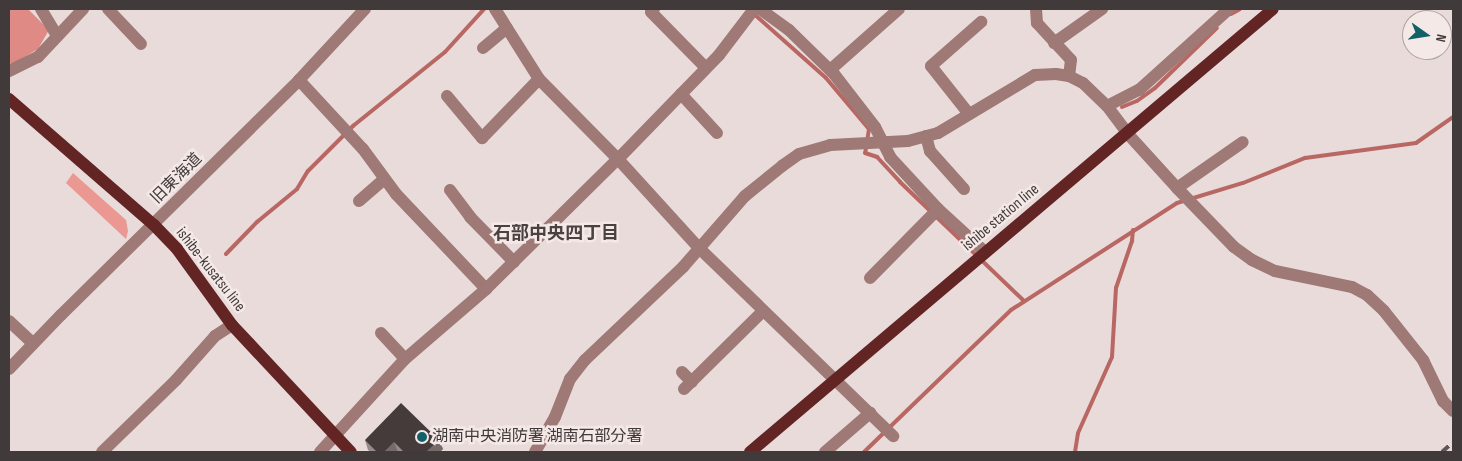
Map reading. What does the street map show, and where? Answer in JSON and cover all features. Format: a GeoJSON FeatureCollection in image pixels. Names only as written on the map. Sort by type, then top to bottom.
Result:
{"type":"FeatureCollection","features":[{"type":"Feature","properties":{"kind":"main road","name":"ishibe station line"},"geometry":{"type":"LineString","coordinates":[[750,452],[1127,133],[1267,11]]}},
{"type":"Feature","properties":{"kind":"main road","name":"ishibe-kusatsu line"},"geometry":{"type":"LineString","coordinates":[[9,99],[154,225],[177,249],[232,325],[351,452]]}},
{"type":"Feature","properties":{"kind":"street"},"geometry":{"type":"LineString","coordinates":[[41,9],[57,36]]}},
{"type":"Feature","properties":{"kind":"street"},"geometry":{"type":"LineString","coordinates":[[9,71],[38,57],[83,9]]}},
{"type":"Feature","properties":{"kind":"street"},"geometry":{"type":"LineString","coordinates":[[108,9],[141,44]]}},
{"type":"Feature","properties":{"kind":"street","name":"旧東海道"},"geometry":{"type":"LineString","coordinates":[[9,369],[299,80],[365,9]]}},
{"type":"Feature","properties":{"kind":"street"},"geometry":{"type":"LineString","coordinates":[[495,9],[539,79],[618,158],[698,248],[893,436]]}},
{"type":"Feature","properties":{"kind":"street"},"geometry":{"type":"LineString","coordinates":[[654,9],[651,12],[706,68]]}},
{"type":"Feature","properties":{"kind":"street"},"geometry":{"type":"LineString","coordinates":[[320,452],[404,359],[486,289],[681,94],[706,68],[754,9]]}},
{"type":"Feature","properties":{"kind":"street"},"geometry":{"type":"LineString","coordinates":[[760,9],[789,30],[830,70],[885,142],[890,157],[938,209],[985,252]]}},
{"type":"Feature","properties":{"kind":"street"},"geometry":{"type":"LineString","coordinates":[[830,70],[899,9]]}},
{"type":"Feature","properties":{"kind":"street"},"geometry":{"type":"LineString","coordinates":[[1036,9],[1037,24],[1071,60],[1069,76]]}},
{"type":"Feature","properties":{"kind":"street"},"geometry":{"type":"LineString","coordinates":[[1054,43],[1102,9]]}},
{"type":"Feature","properties":{"kind":"street"},"geometry":{"type":"LineString","coordinates":[[1106,106],[1139,90],[1229,9]]}},
{"type":"Feature","properties":{"kind":"street"},"geometry":{"type":"LineString","coordinates":[[969,114],[931,66],[981,22]]}},
{"type":"Feature","properties":{"kind":"street"},"geometry":{"type":"LineString","coordinates":[[483,48],[507,28]]}},
{"type":"Feature","properties":{"kind":"street"},"geometry":{"type":"LineString","coordinates":[[535,452],[555,417],[570,379],[585,360],[683,267],[745,196],[799,154],[830,144],[908,141],[926,136],[938,132],[1035,75],[1056,74],[1069,76],[1083,84],[1106,106],[1127,133],[1234,247],[1252,260],[1275,271],[1352,287],[1367,295],[1384,311],[1418,353],[1443,401],[1453,411]]}},
{"type":"Feature","properties":{"kind":"street"},"geometry":{"type":"LineString","coordinates":[[447,96],[482,138],[539,79]]}},
{"type":"Feature","properties":{"kind":"street"},"geometry":{"type":"LineString","coordinates":[[299,80],[363,149],[396,194],[486,289]]}},
{"type":"Feature","properties":{"kind":"street"},"geometry":{"type":"LineString","coordinates":[[681,94],[717,134]]}},
{"type":"Feature","properties":{"kind":"street"},"geometry":{"type":"LineString","coordinates":[[926,136],[930,151],[964,189]]}},
{"type":"Feature","properties":{"kind":"street"},"geometry":{"type":"LineString","coordinates":[[1178,188],[1243,142]]}},
{"type":"Feature","properties":{"kind":"street"},"geometry":{"type":"LineString","coordinates":[[359,201],[384,179]]}},
{"type":"Feature","properties":{"kind":"street"},"geometry":{"type":"LineString","coordinates":[[450,190],[470,217],[514,262]]}},
{"type":"Feature","properties":{"kind":"street"},"geometry":{"type":"LineString","coordinates":[[870,278],[938,209]]}},
{"type":"Feature","properties":{"kind":"street"},"geometry":{"type":"LineString","coordinates":[[682,372],[688,385],[763,311]]}},
{"type":"Feature","properties":{"kind":"street"},"geometry":{"type":"LineString","coordinates":[[9,321],[34,343]]}},
{"type":"Feature","properties":{"kind":"street"},"geometry":{"type":"LineString","coordinates":[[102,452],[176,380],[215,336],[232,325]]}},
{"type":"Feature","properties":{"kind":"street"},"geometry":{"type":"LineString","coordinates":[[381,333],[404,359]]}},
{"type":"Feature","properties":{"kind":"street"},"geometry":{"type":"LineString","coordinates":[[825,452],[870,413]]}},
{"type":"Feature","properties":{"kind":"shaded area"},"geometry":{"type":"Polygon","coordinates":[[[9,9],[28,9],[49,30],[38,49],[14,63],[9,63],[9,9]]]}},
{"type":"Feature","properties":{"kind":"shaded area"},"geometry":{"type":"Polygon","coordinates":[[[73,173],[126,220],[128,231],[126,239],[66,183],[73,173]]]}},
{"type":"Feature","properties":{"kind":"building"},"geometry":{"type":"Polygon","coordinates":[[[401,403],[439,440],[426,452],[404,452],[394,442],[384,452],[377,452],[365,440],[401,403]]]}},
{"type":"Feature","properties":{"kind":"waterway"},"geometry":{"type":"LineString","coordinates":[[226,254],[257,222],[297,189],[308,171],[353,126],[445,52],[484,9]]}},
{"type":"Feature","properties":{"kind":"waterway"},"geometry":{"type":"LineString","coordinates":[[1231,14],[1240,9]]}},
{"type":"Feature","properties":{"kind":"waterway"},"geometry":{"type":"LineString","coordinates":[[754,14],[826,78],[869,129],[865,153],[877,157],[900,182],[1024,301]]}},
{"type":"Feature","properties":{"kind":"waterway"},"geometry":{"type":"LineString","coordinates":[[1122,107],[1137,101],[1155,88],[1217,28]]}},
{"type":"Feature","properties":{"kind":"waterway"},"geometry":{"type":"LineString","coordinates":[[864,452],[1011,310],[1177,203],[1243,183],[1305,158],[1416,143],[1453,117]]}},
{"type":"Feature","properties":{"kind":"waterway"},"geometry":{"type":"LineString","coordinates":[[1075,452],[1078,433],[1112,357],[1116,288],[1132,241],[1133,230]]}},
{"type":"Feature","properties":{"kind":"railway"},"geometry":{"type":"LineString","coordinates":[[1442,452],[1453,442]]}},
{"type":"Feature","properties":{"kind":"place","name":"湖南中央消防署 湖南石部分署"},"geometry":{"type":"Point","coordinates":[422,437]}},
{"type":"Feature","properties":{"kind":"district","name":"石部中央四丁目"},"geometry":{"type":"Point","coordinates":[556,234]}}]}
